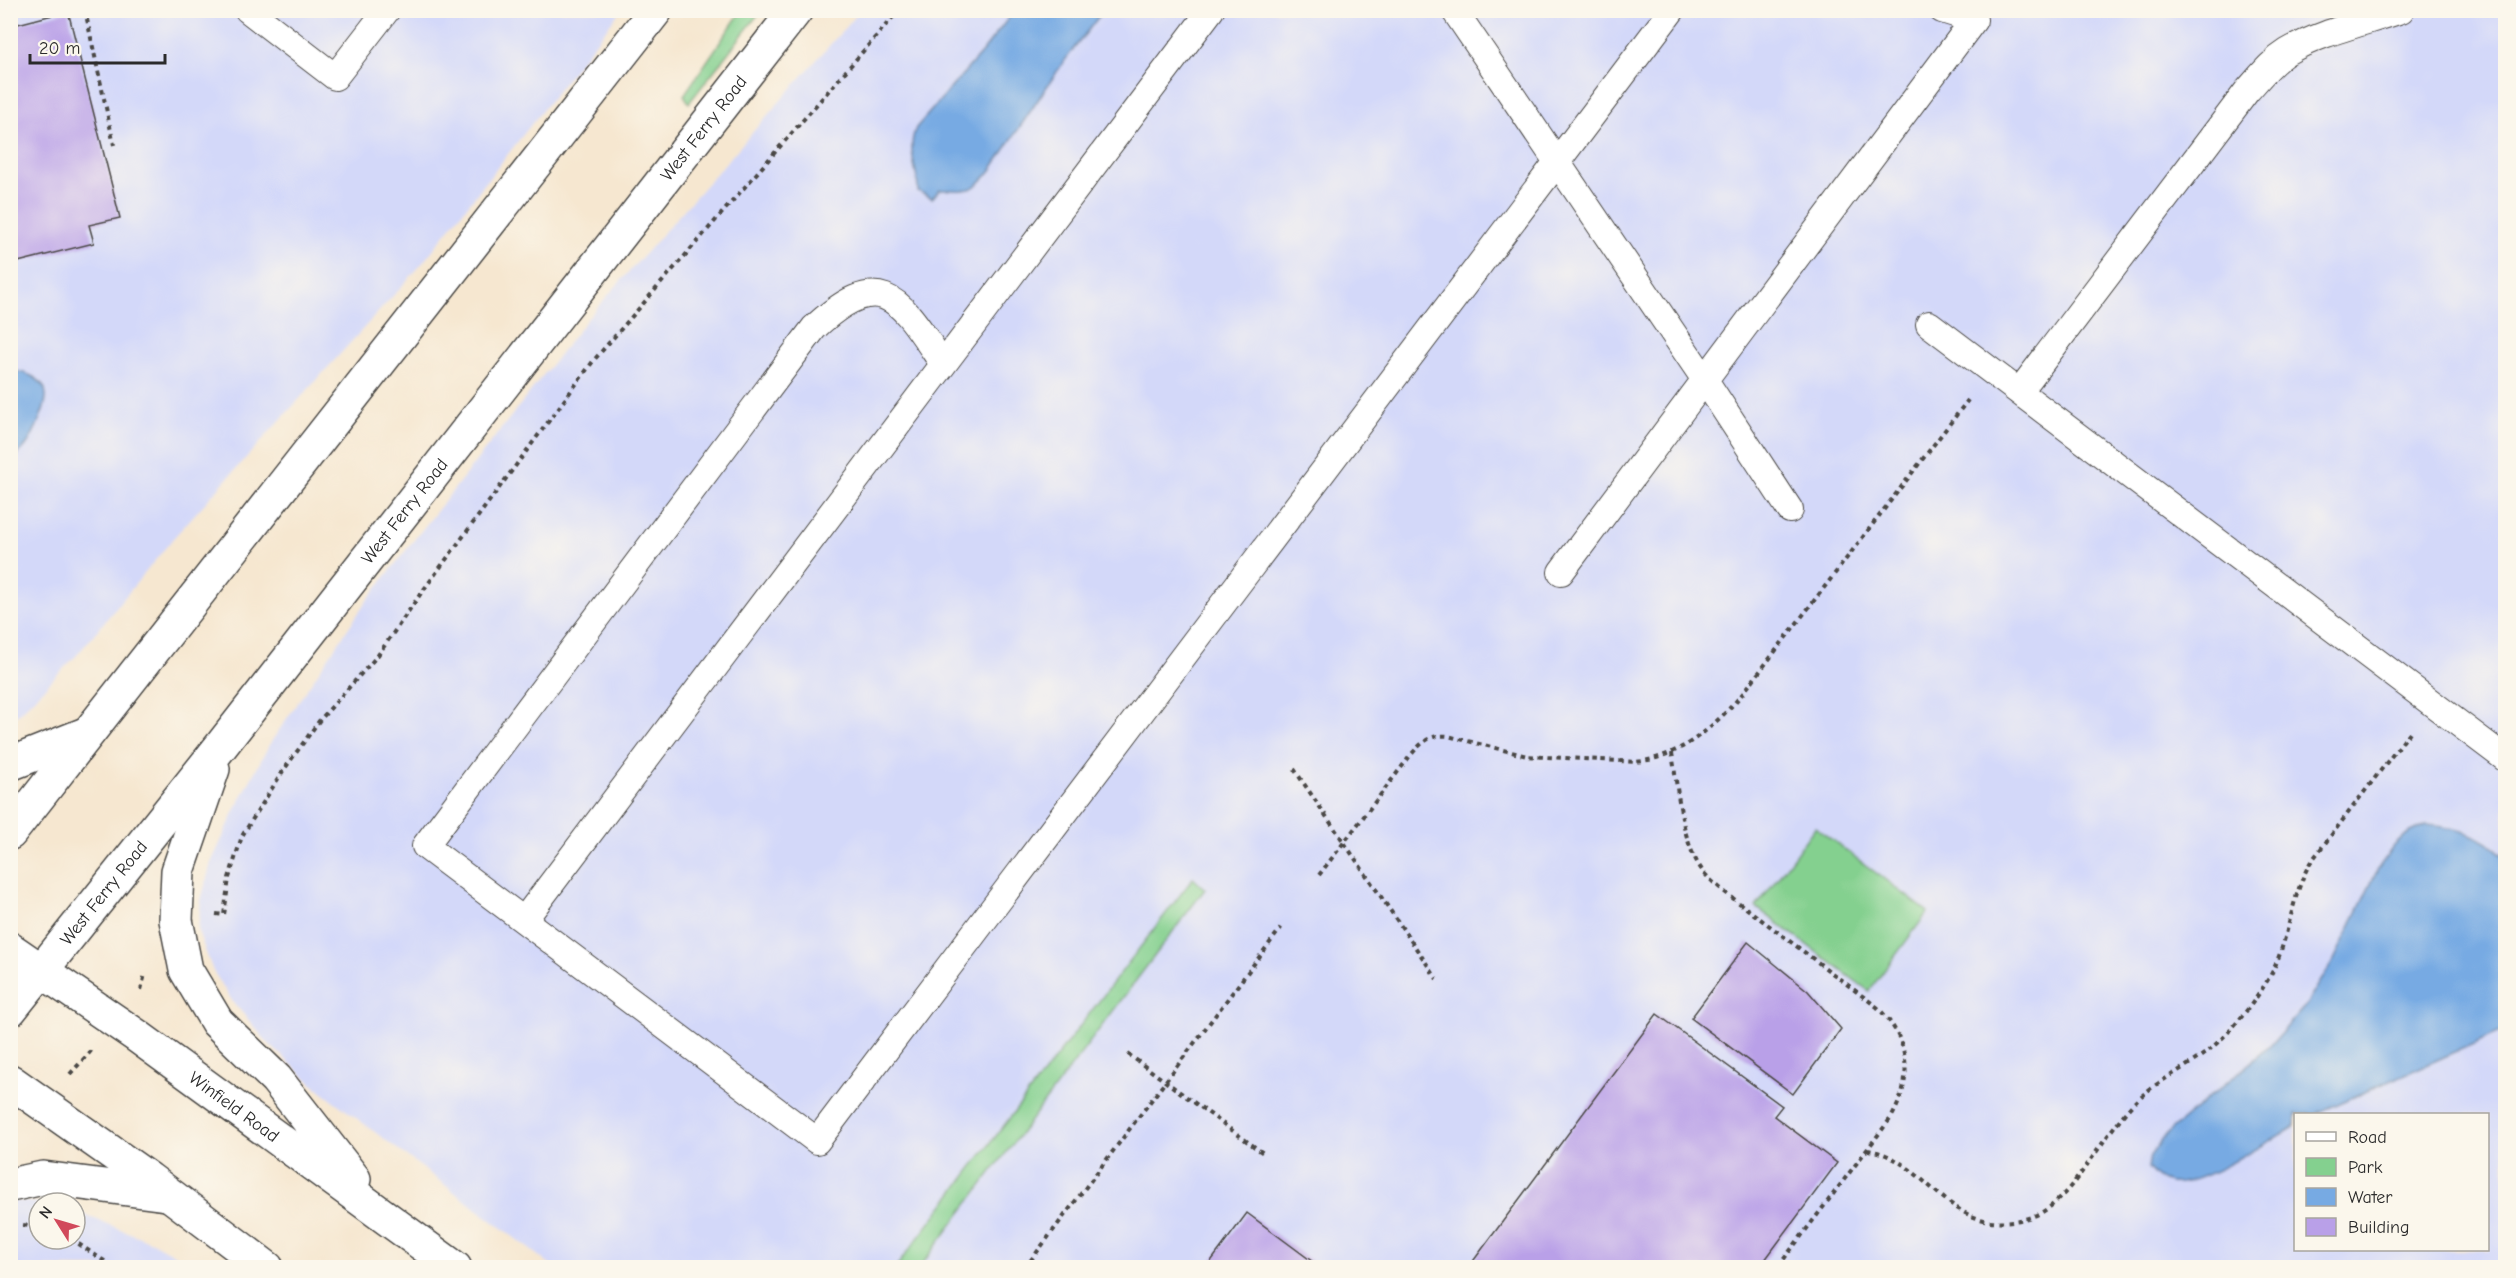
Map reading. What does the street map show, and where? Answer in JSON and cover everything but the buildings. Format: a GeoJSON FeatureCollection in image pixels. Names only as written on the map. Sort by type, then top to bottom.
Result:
{"type":"FeatureCollection","features":[{"type":"Feature","properties":{"kind":"main road"},"geometry":{"type":"LineString","coordinates":[[10,833],[656,10]]}},
{"type":"Feature","properties":{"kind":"main road","name":"West Ferry Road"},"geometry":{"type":"LineString","coordinates":[[10,1010],[221,746],[796,10]]}},
{"type":"Feature","properties":{"kind":"main road"},"geometry":{"type":"LineString","coordinates":[[10,764],[90,732]]}},
{"type":"Feature","properties":{"kind":"main road"},"geometry":{"type":"LineString","coordinates":[[221,746],[178,871],[176,920],[186,970],[217,1022],[276,1080],[377,1209]]}},
{"type":"Feature","properties":{"kind":"main road","name":"Winfield Road"},"geometry":{"type":"LineString","coordinates":[[10,949],[377,1209],[455,1268]]}},
{"type":"Feature","properties":{"kind":"main road"},"geometry":{"type":"LineString","coordinates":[[10,1081],[170,1194],[267,1268]]}},
{"type":"Feature","properties":{"kind":"main road"},"geometry":{"type":"LineString","coordinates":[[10,1185],[43,1178],[170,1194]]}},
{"type":"Feature","properties":{"kind":"lane"},"geometry":{"type":"LineString","coordinates":[[248,10],[335,77],[387,10]]}},
{"type":"Feature","properties":{"kind":"lane"},"geometry":{"type":"LineString","coordinates":[[524,920],[1210,10]]}},
{"type":"Feature","properties":{"kind":"lane"},"geometry":{"type":"LineString","coordinates":[[1454,10],[1556,164],[1705,380],[1790,510]]}},
{"type":"Feature","properties":{"kind":"lane"},"geometry":{"type":"LineString","coordinates":[[943,364],[904,309],[887,297],[873,293],[855,297],[835,309],[807,338],[424,846],[817,1141],[1672,10]]}},
{"type":"Feature","properties":{"kind":"lane"},"geometry":{"type":"LineString","coordinates":[[1562,572],[1974,20],[1942,10]]}},
{"type":"Feature","properties":{"kind":"lane"},"geometry":{"type":"LineString","coordinates":[[2019,392],[2247,91],[2270,66],[2287,53],[2308,42],[2401,10]]}},
{"type":"Feature","properties":{"kind":"lane"},"geometry":{"type":"LineString","coordinates":[[1929,324],[2505,759]]}},
{"type":"Feature","properties":{"kind":"path"},"geometry":{"type":"LineString","coordinates":[[85,10],[114,145]]}},
{"type":"Feature","properties":{"kind":"path"},"geometry":{"type":"LineString","coordinates":[[224,915],[230,878],[242,836],[318,721],[378,655],[418,596],[594,360],[899,10]]}},
{"type":"Feature","properties":{"kind":"path"},"geometry":{"type":"LineString","coordinates":[[1319,875],[1414,751],[1435,735],[1448,736],[1527,756],[1636,762],[1672,753],[1712,727],[1744,692],[1991,370]]}},
{"type":"Feature","properties":{"kind":"path"},"geometry":{"type":"LineString","coordinates":[[1867,1150],[1880,1151],[1893,1158],[1957,1206],[1981,1219],[2013,1221],[2046,1210],[2062,1195],[2134,1102],[2205,1053],[2228,1032],[2260,992],[2277,963],[2300,886],[2310,863],[2432,703]]}},
{"type":"Feature","properties":{"kind":"path"},"geometry":{"type":"LineString","coordinates":[[1672,753],[1686,834],[1692,851],[1705,874],[1726,893],[1877,1007],[1894,1026],[1905,1050],[1903,1082],[1897,1107],[1777,1268]]}},
{"type":"Feature","properties":{"kind":"path"},"geometry":{"type":"LineString","coordinates":[[1294,769],[1437,979]]}},
{"type":"Feature","properties":{"kind":"path"},"geometry":{"type":"LineString","coordinates":[[1024,1268],[1281,928]]}},
{"type":"Feature","properties":{"kind":"path"},"geometry":{"type":"LineString","coordinates":[[43,1103],[117,1023]]}},
{"type":"Feature","properties":{"kind":"path"},"geometry":{"type":"LineString","coordinates":[[1128,1054],[1263,1153]]}},
{"type":"Feature","properties":{"kind":"path"},"geometry":{"type":"LineString","coordinates":[[87,1250],[115,1268]]}},
{"type":"Feature","properties":{"kind":"shaded area"},"geometry":{"type":"Polygon","coordinates":[[[11,11],[620,11],[421,265],[176,535],[77,655],[11,721],[11,11]]]}},
{"type":"Feature","properties":{"kind":"shaded area"},"geometry":{"type":"Polygon","coordinates":[[[860,11],[2505,11],[2505,1267],[553,1267],[318,1089],[269,1044],[233,1002],[213,971],[198,931],[201,900],[211,863],[238,804],[269,745],[368,599],[588,318],[860,11]]]}},
{"type":"Feature","properties":{"kind":"shaded area"},"geometry":{"type":"Polygon","coordinates":[[[10,1200],[27,1202],[27,1251],[87,1251],[87,1216],[152,1242],[197,1267],[11,1267],[10,1200]]]}},
{"type":"Feature","properties":{"kind":"green space"},"geometry":{"type":"Polygon","coordinates":[[[742,10],[761,11],[689,103],[684,95],[742,10]]]}},
{"type":"Feature","properties":{"kind":"green space"},"geometry":{"type":"Polygon","coordinates":[[[1815,827],[1928,912],[1869,991],[1756,907],[1815,827]]]}},
{"type":"Feature","properties":{"kind":"green space"},"geometry":{"type":"Polygon","coordinates":[[[1193,878],[1205,889],[920,1267],[896,1267],[1193,878]]]}},
{"type":"Feature","properties":{"kind":"water"},"geometry":{"type":"Polygon","coordinates":[[[1014,11],[1103,11],[1062,64],[989,173],[972,188],[940,190],[932,198],[918,191],[912,152],[916,128],[983,51],[1014,11]]]}},
{"type":"Feature","properties":{"kind":"water"},"geometry":{"type":"Polygon","coordinates":[[[11,371],[28,374],[38,380],[45,389],[46,400],[33,434],[11,461],[11,371]]]}},
{"type":"Feature","properties":{"kind":"water"},"geometry":{"type":"Polygon","coordinates":[[[2426,825],[2459,830],[2488,843],[2505,857],[2505,1030],[2317,1113],[2294,1113],[2294,1127],[2215,1171],[2182,1183],[2170,1183],[2158,1178],[2148,1168],[2150,1156],[2165,1135],[2271,1045],[2306,1005],[2334,960],[2378,869],[2393,847],[2407,834],[2426,825]]]}}]}
